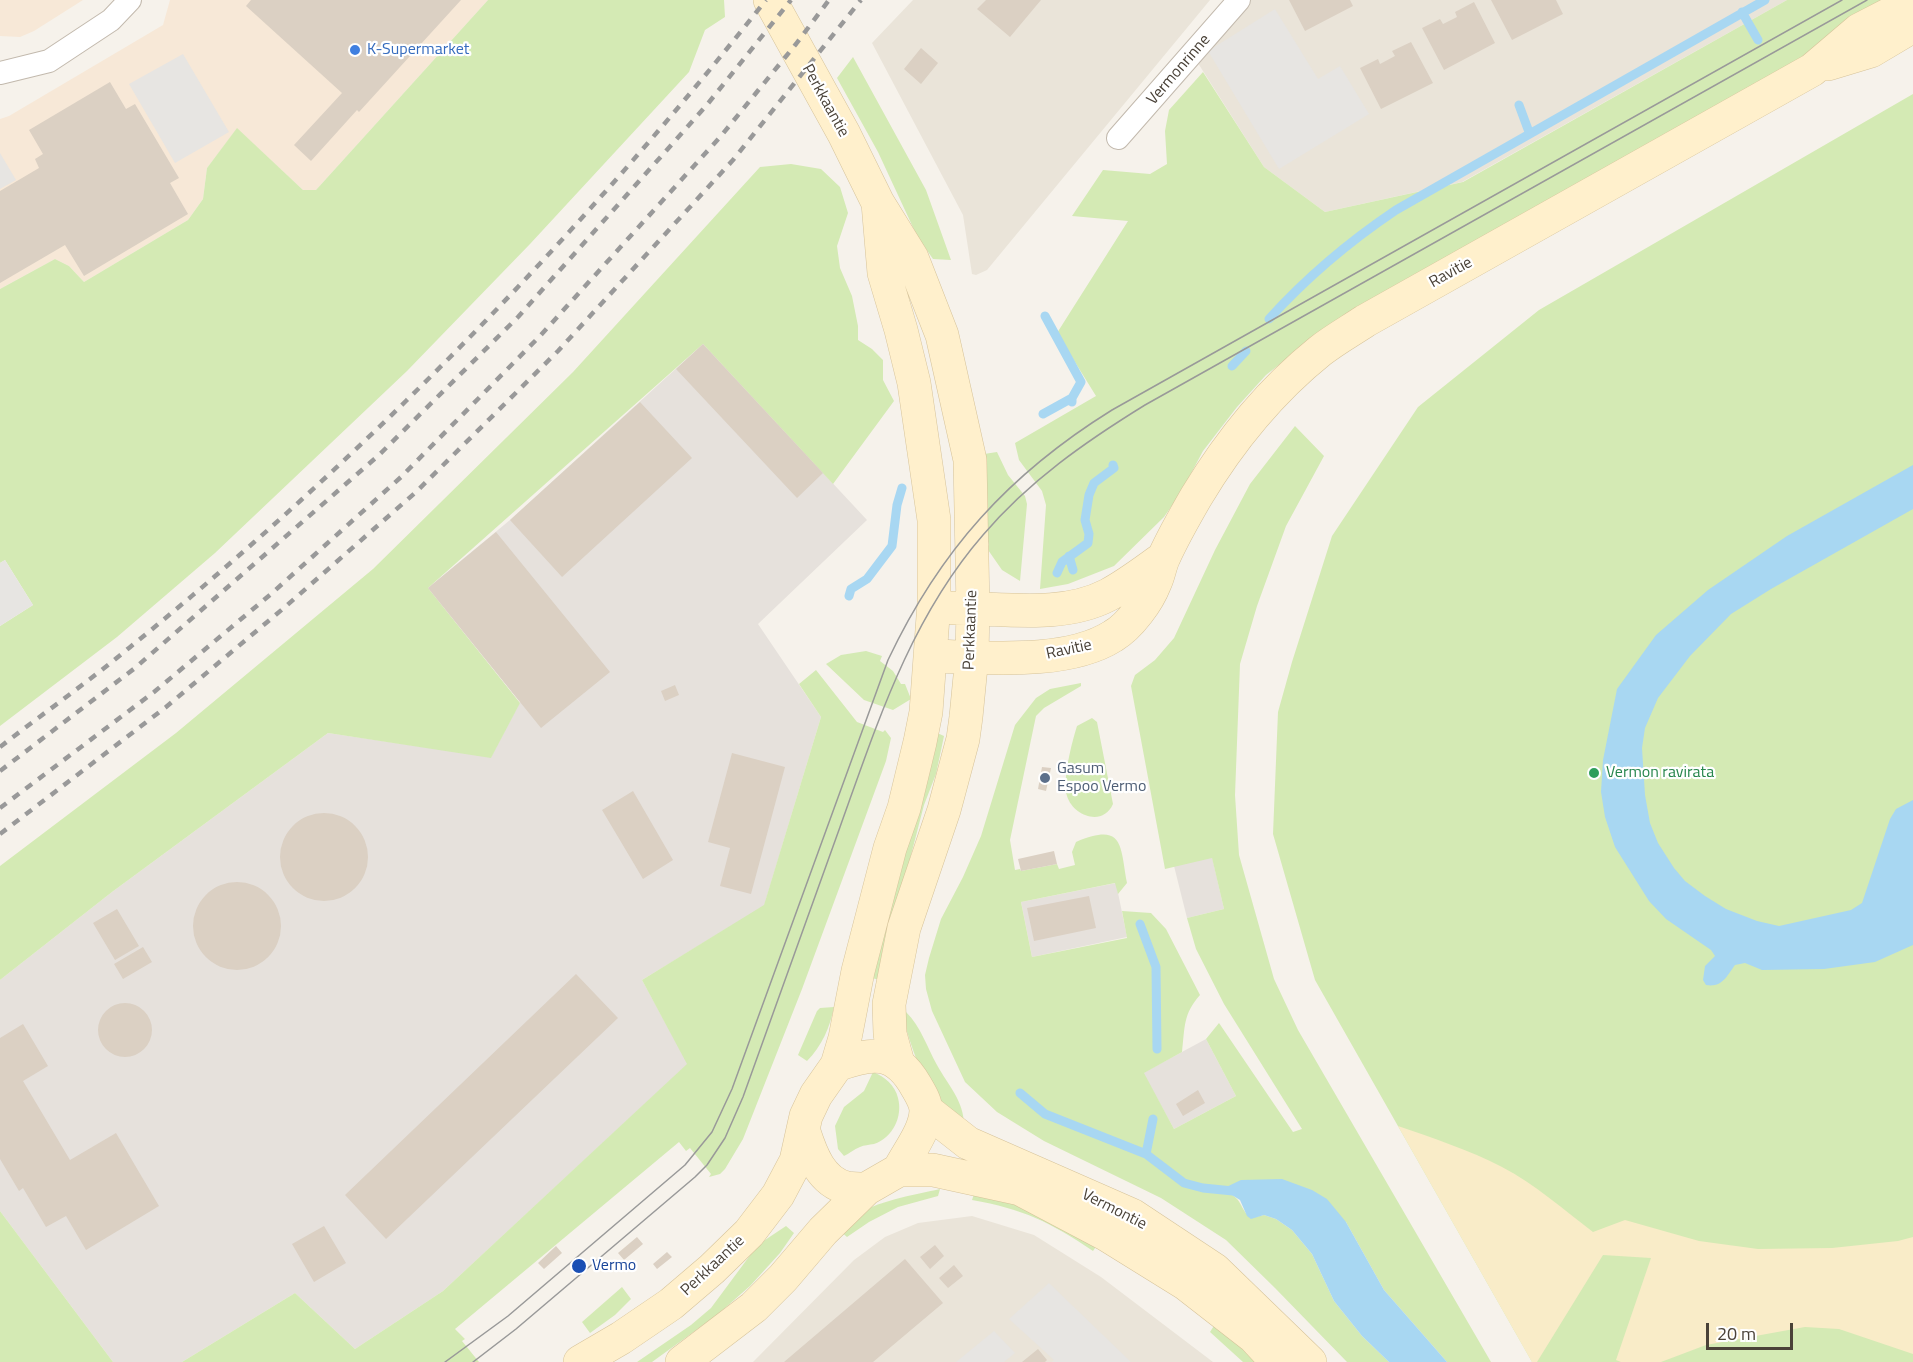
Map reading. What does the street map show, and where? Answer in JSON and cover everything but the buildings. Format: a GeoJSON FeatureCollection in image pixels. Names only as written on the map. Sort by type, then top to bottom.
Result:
{"type":"FeatureCollection","features":[{"type":"Feature","properties":{"kind":"main road","name":"Perkkaantie"},"geometry":{"type":"LineString","coordinates":[[770,0],[844,134],[878,203],[912,258],[942,335],[970,460],[972,656],[963,739],[944,810],[904,928],[889,1004],[890,1034],[898,1063]]}},
{"type":"Feature","properties":{"kind":"main road","name":"Ravitie"},"geometry":{"type":"LineString","coordinates":[[930,656],[1022,658],[1058,654],[1092,646],[1115,636],[1143,606],[1156,582],[1162,559],[1196,497],[1235,438],[1283,384],[1321,351],[1365,321],[1812,70],[1859,30],[1913,2]]}},
{"type":"Feature","properties":{"kind":"main road","name":"Ravitie"},"geometry":{"type":"LineString","coordinates":[[1812,70],[1871,51],[1913,27]]}},
{"type":"Feature","properties":{"kind":"main road","name":"Perkkaantie"},"geometry":{"type":"LineString","coordinates":[[837,1065],[845,1038],[862,955],[890,848],[904,808],[920,742],[926,712],[934,608],[934,520],[914,383],[884,273],[878,203]]}},
{"type":"Feature","properties":{"kind":"main road","name":"Ravitie"},"geometry":{"type":"LineString","coordinates":[[934,608],[1052,610],[1081,606],[1108,595],[1162,559]]}},
{"type":"Feature","properties":{"kind":"main road"},"geometry":{"type":"LineString","coordinates":[[682,1362],[754,1307],[783,1278],[823,1231],[866,1189],[899,1170],[919,1134],[926,1110],[912,1079],[898,1063],[882,1056],[861,1056],[837,1065],[816,1095],[806,1116],[804,1132],[810,1153],[828,1178],[844,1187],[866,1189]]}},
{"type":"Feature","properties":{"kind":"main road","name":"Vermontie"},"geometry":{"type":"LineString","coordinates":[[926,1110],[968,1143],[1132,1215],[1215,1270],[1310,1362]]}},
{"type":"Feature","properties":{"kind":"main road","name":"Perkkaantie"},"geometry":{"type":"LineString","coordinates":[[580,1362],[671,1304],[749,1233],[778,1195],[796,1161],[804,1132]]}},
{"type":"Feature","properties":{"kind":"main road","name":"Vermontie"},"geometry":{"type":"LineString","coordinates":[[899,1170],[933,1170],[1020,1189],[1107,1235],[1186,1284],[1254,1337],[1277,1362]]}},
{"type":"Feature","properties":{"kind":"street"},"geometry":{"type":"LineString","coordinates":[[0,73],[49,61],[111,20],[130,0]]}},
{"type":"Feature","properties":{"kind":"street","name":"Vermonrinne"},"geometry":{"type":"LineString","coordinates":[[1118,138],[1239,0]]}},
{"type":"Feature","properties":{"kind":"shaded area"},"geometry":{"type":"Polygon","coordinates":[[[0,0],[83,0],[34,31],[20,37],[0,36],[0,0]]]}},
{"type":"Feature","properties":{"kind":"shaded area"},"geometry":{"type":"Polygon","coordinates":[[[170,0],[488,0],[316,190],[303,190],[237,129],[207,168],[203,199],[188,220],[84,282],[69,266],[55,259],[0,289],[0,119],[9,116],[163,25],[170,0]]]}},
{"type":"Feature","properties":{"kind":"shaded area"},"geometry":{"type":"Polygon","coordinates":[[[913,0],[1210,0],[987,270],[976,275],[972,274],[963,215],[872,43],[913,0]]]}},
{"type":"Feature","properties":{"kind":"shaded area"},"geometry":{"type":"Polygon","coordinates":[[[1248,0],[1787,0],[1462,182],[1325,212],[1264,167],[1196,60],[1248,0]]]}},
{"type":"Feature","properties":{"kind":"shaded area"},"geometry":{"type":"Polygon","coordinates":[[[1275,9],[1318,79],[1340,66],[1369,114],[1279,169],[1208,51],[1275,9]]]}},
{"type":"Feature","properties":{"kind":"shaded area"},"geometry":{"type":"Polygon","coordinates":[[[183,54],[229,132],[175,163],[129,84],[183,54]]]}},
{"type":"Feature","properties":{"kind":"shaded area"},"geometry":{"type":"Polygon","coordinates":[[[0,153],[16,180],[0,189],[0,153]]]}},
{"type":"Feature","properties":{"kind":"shaded area"},"geometry":{"type":"Polygon","coordinates":[[[703,344],[867,520],[758,624],[821,717],[764,906],[642,980],[688,1064],[443,1291],[355,1349],[295,1293],[182,1362],[113,1362],[0,1211],[0,980],[112,892],[328,733],[491,757],[520,702],[428,588],[510,520],[703,344]]]}},
{"type":"Feature","properties":{"kind":"shaded area"},"geometry":{"type":"Polygon","coordinates":[[[5,560],[33,605],[0,626],[0,563],[5,560]]]}},
{"type":"Feature","properties":{"kind":"shaded area"},"geometry":{"type":"Polygon","coordinates":[[[1212,857],[1224,909],[1187,918],[1174,866],[1212,857]]]}},
{"type":"Feature","properties":{"kind":"shaded area"},"geometry":{"type":"Polygon","coordinates":[[[1116,883],[1127,937],[1032,957],[1021,902],[1116,883]]]}},
{"type":"Feature","properties":{"kind":"shaded area"},"geometry":{"type":"Polygon","coordinates":[[[1206,1039],[1236,1096],[1174,1129],[1143,1073],[1206,1039]]]}},
{"type":"Feature","properties":{"kind":"shaded area"},"geometry":{"type":"Polygon","coordinates":[[[972,1216],[1034,1235],[1101,1277],[1213,1362],[753,1362],[854,1260],[885,1237],[918,1223],[972,1216]]]}},
{"type":"Feature","properties":{"kind":"shaded area"},"geometry":{"type":"Polygon","coordinates":[[[1049,1283],[1131,1362],[1052,1362],[1054,1360],[1009,1319],[1049,1283]]]}},
{"type":"Feature","properties":{"kind":"shaded area"},"geometry":{"type":"Polygon","coordinates":[[[994,1331],[1015,1353],[1004,1362],[956,1362],[994,1331]]]}},
{"type":"Feature","properties":{"kind":"green space"},"geometry":{"type":"Polygon","coordinates":[[[488,0],[724,0],[725,17],[705,30],[689,72],[530,244],[407,371],[215,553],[117,637],[0,726],[0,626],[33,605],[5,560],[0,563],[0,289],[55,259],[69,266],[84,282],[188,220],[203,199],[207,168],[237,128],[303,190],[316,190],[488,0]]]}},
{"type":"Feature","properties":{"kind":"green space"},"geometry":{"type":"Polygon","coordinates":[[[1787,0],[1894,0],[1794,64],[1295,352],[1266,375],[1237,407],[1203,451],[1180,494],[1164,517],[1114,566],[1068,584],[1040,589],[1046,505],[1042,491],[1019,460],[1015,443],[1096,396],[1057,333],[1128,221],[1072,216],[1103,170],[1150,174],[1167,164],[1165,131],[1169,110],[1203,72],[1264,167],[1325,212],[1463,182],[1787,0]]]}},
{"type":"Feature","properties":{"kind":"green space"},"geometry":{"type":"Polygon","coordinates":[[[853,57],[926,190],[951,260],[933,259],[917,236],[878,152],[837,78],[853,57]]]}},
{"type":"Feature","properties":{"kind":"green space","name":"Vermon ravirata"},"geometry":{"type":"Polygon","coordinates":[[[1913,94],[1913,1362],[1532,1362],[1315,980],[1273,834],[1278,712],[1292,662],[1332,536],[1418,407],[1539,310],[1913,94]]]}},
{"type":"Feature","properties":{"kind":"green space"},"geometry":{"type":"Polygon","coordinates":[[[791,164],[821,169],[840,187],[848,213],[837,246],[840,268],[852,296],[858,326],[858,340],[883,360],[883,380],[894,401],[833,484],[703,344],[428,588],[520,703],[491,758],[328,733],[112,892],[0,980],[0,866],[176,733],[373,569],[573,372],[760,167],[791,164]]]}},
{"type":"Feature","properties":{"kind":"green space"},"geometry":{"type":"Polygon","coordinates":[[[1295,426],[1324,456],[1286,526],[1257,606],[1240,664],[1235,795],[1239,855],[1274,979],[1298,1030],[1491,1362],[1447,1362],[1384,1290],[1346,1222],[1225,1192],[1238,1200],[1251,1218],[1264,1215],[1276,1219],[1292,1230],[1312,1254],[1334,1301],[1362,1336],[1389,1362],[1347,1362],[1226,1240],[1161,1198],[1044,1141],[997,1112],[965,1082],[932,1011],[926,989],[925,975],[941,919],[981,836],[1015,725],[1036,698],[1050,689],[1081,683],[1081,686],[1044,708],[1036,716],[1010,840],[1015,870],[1020,869],[1021,871],[1057,864],[1059,869],[1075,865],[1072,852],[1076,842],[1103,835],[1111,836],[1117,841],[1123,858],[1127,883],[1118,894],[1115,883],[1021,902],[1032,957],[1127,938],[1122,911],[1151,913],[1166,929],[1200,995],[1190,1008],[1182,1052],[1144,1073],[1174,1129],[1236,1096],[1206,1039],[1219,1023],[1293,1132],[1302,1129],[1224,1004],[1196,949],[1187,918],[1224,909],[1212,858],[1165,869],[1131,686],[1135,675],[1155,660],[1174,638],[1215,550],[1250,484],[1295,426]]]}},
{"type":"Feature","properties":{"kind":"green space"},"geometry":{"type":"Polygon","coordinates":[[[997,452],[1008,475],[1025,496],[1027,504],[1020,581],[1002,570],[986,547],[989,545],[984,454],[997,452]]]}},
{"type":"Feature","properties":{"kind":"green space"},"geometry":{"type":"Polygon","coordinates":[[[866,651],[882,656],[880,661],[893,671],[901,684],[905,684],[911,699],[893,710],[864,700],[826,664],[841,655],[866,651]]]}},
{"type":"Feature","properties":{"kind":"green space"},"geometry":{"type":"Polygon","coordinates":[[[816,670],[857,722],[883,732],[885,730],[891,738],[886,761],[802,989],[743,1139],[725,1169],[720,1174],[709,1177],[711,1174],[690,1148],[686,1151],[679,1142],[455,1329],[465,1339],[462,1341],[479,1362],[182,1362],[295,1293],[355,1349],[443,1291],[687,1064],[642,980],[764,905],[821,717],[799,684],[816,670]]]}},
{"type":"Feature","properties":{"kind":"green space"},"geometry":{"type":"Polygon","coordinates":[[[1092,718],[1097,722],[1113,804],[1108,811],[1096,817],[1088,816],[1075,809],[1070,803],[1066,789],[1068,761],[1077,726],[1092,718]]]}},
{"type":"Feature","properties":{"kind":"green space"},"geometry":{"type":"Polygon","coordinates":[[[935,732],[944,736],[936,774],[924,805],[911,855],[906,886],[881,980],[871,978],[935,732]]]}},
{"type":"Feature","properties":{"kind":"green space"},"geometry":{"type":"Polygon","coordinates":[[[834,1007],[825,1036],[807,1061],[798,1055],[817,1011],[820,1008],[834,1007]]]}},
{"type":"Feature","properties":{"kind":"green space"},"geometry":{"type":"Polygon","coordinates":[[[906,1012],[920,1031],[955,1094],[961,1108],[964,1125],[931,1089],[908,1034],[902,1013],[906,1012]]]}},
{"type":"Feature","properties":{"kind":"green space"},"geometry":{"type":"Polygon","coordinates":[[[873,1072],[895,1089],[899,1105],[898,1119],[891,1132],[881,1141],[862,1146],[844,1156],[838,1149],[835,1126],[844,1107],[864,1091],[873,1072]]]}},
{"type":"Feature","properties":{"kind":"green space"},"geometry":{"type":"Polygon","coordinates":[[[940,1189],[938,1196],[898,1207],[847,1237],[839,1230],[862,1211],[895,1199],[940,1189]]]}},
{"type":"Feature","properties":{"kind":"green space"},"geometry":{"type":"Polygon","coordinates":[[[975,1191],[1018,1202],[1099,1242],[1093,1251],[1036,1218],[972,1200],[975,1191]]]}},
{"type":"Feature","properties":{"kind":"green space"},"geometry":{"type":"Polygon","coordinates":[[[0,1211],[113,1362],[0,1362],[0,1211]]]}},
{"type":"Feature","properties":{"kind":"green space"},"geometry":{"type":"Polygon","coordinates":[[[786,1226],[794,1233],[780,1253],[750,1286],[717,1315],[652,1362],[637,1362],[691,1325],[711,1308],[751,1254],[762,1242],[786,1226]]]}},
{"type":"Feature","properties":{"kind":"green space"},"geometry":{"type":"Polygon","coordinates":[[[622,1287],[631,1299],[615,1315],[590,1333],[582,1322],[622,1287]]]}},
{"type":"Feature","properties":{"kind":"green space"},"geometry":{"type":"Polygon","coordinates":[[[1217,1321],[1271,1362],[1243,1362],[1210,1332],[1217,1321]]]}},
{"type":"Feature","properties":{"kind":"sand"},"geometry":{"type":"Polygon","coordinates":[[[1398,1126],[1464,1150],[1502,1167],[1538,1189],[1593,1232],[1625,1220],[1699,1241],[1758,1249],[1832,1248],[1898,1241],[1913,1237],[1913,1354],[1839,1329],[1805,1327],[1706,1345],[1661,1362],[1621,1362],[1616,1360],[1651,1258],[1603,1255],[1537,1362],[1532,1362],[1398,1126]]]}},
{"type":"Feature","properties":{"kind":"water"},"geometry":{"type":"Polygon","coordinates":[[[1913,465],[1913,509],[1731,614],[1690,656],[1658,698],[1645,728],[1642,748],[1645,795],[1650,823],[1658,843],[1674,868],[1685,881],[1726,909],[1757,921],[1779,926],[1851,910],[1862,903],[1890,819],[1896,809],[1913,800],[1913,945],[1875,962],[1824,969],[1762,970],[1745,963],[1735,965],[1720,983],[1706,985],[1703,980],[1705,966],[1715,956],[1711,950],[1666,919],[1649,901],[1615,847],[1605,817],[1601,792],[1603,760],[1617,689],[1656,635],[1708,590],[1787,536],[1913,465]]]}},
{"type":"Feature","properties":{"kind":"water"},"geometry":{"type":"Polygon","coordinates":[[[1282,1179],[1312,1190],[1327,1199],[1346,1222],[1384,1290],[1447,1362],[1389,1362],[1362,1336],[1334,1301],[1312,1254],[1292,1230],[1276,1219],[1264,1215],[1251,1219],[1247,1216],[1240,1200],[1222,1189],[1241,1180],[1282,1179]]]}},
{"type":"Feature","properties":{"kind":"waterway"},"geometry":{"type":"LineString","coordinates":[[1269,319],[1330,260],[1396,210],[1765,0]]}},
{"type":"Feature","properties":{"kind":"waterway"},"geometry":{"type":"LineString","coordinates":[[1742,12],[1758,40]]}},
{"type":"Feature","properties":{"kind":"waterway"},"geometry":{"type":"LineString","coordinates":[[1519,105],[1529,132]]}},
{"type":"Feature","properties":{"kind":"waterway"},"geometry":{"type":"LineString","coordinates":[[1045,316],[1081,382],[1072,402]]}},
{"type":"Feature","properties":{"kind":"waterway"},"geometry":{"type":"LineString","coordinates":[[1232,366],[1246,351]]}},
{"type":"Feature","properties":{"kind":"waterway"},"geometry":{"type":"LineString","coordinates":[[1043,414],[1072,398]]}},
{"type":"Feature","properties":{"kind":"waterway"},"geometry":{"type":"LineString","coordinates":[[1057,573],[1062,562],[1088,543],[1089,534],[1085,520],[1089,495],[1094,483],[1114,468],[1113,465]]}},
{"type":"Feature","properties":{"kind":"waterway"},"geometry":{"type":"LineString","coordinates":[[849,596],[851,589],[867,579],[892,546],[897,505],[902,488]]}},
{"type":"Feature","properties":{"kind":"waterway"},"geometry":{"type":"LineString","coordinates":[[1069,556],[1073,570]]}},
{"type":"Feature","properties":{"kind":"waterway"},"geometry":{"type":"LineString","coordinates":[[1140,924],[1156,967],[1157,1049]]}},
{"type":"Feature","properties":{"kind":"waterway"},"geometry":{"type":"LineString","coordinates":[[1020,1093],[1045,1114],[1146,1154],[1184,1183],[1203,1188],[1233,1191]]}},
{"type":"Feature","properties":{"kind":"waterway"},"geometry":{"type":"LineString","coordinates":[[1146,1154],[1153,1119]]}},
{"type":"Feature","properties":{"kind":"tram line"},"geometry":{"type":"LineString","coordinates":[[445,1362],[508,1316],[685,1165],[712,1132],[732,1089],[888,660],[908,620],[930,584],[955,549],[1010,488],[1041,461],[1112,410],[1842,0]]}},
{"type":"Feature","properties":{"kind":"tram line"},"geometry":{"type":"LineString","coordinates":[[473,1362],[516,1329],[695,1177],[707,1165],[725,1138],[743,1097],[882,711],[898,674],[915,637],[957,567],[1019,497],[1080,448],[1145,405],[1867,0]]}},
{"type":"Feature","properties":{"kind":"railway"},"geometry":{"type":"LineString","coordinates":[[0,747],[109,664],[212,579],[382,424],[543,261],[694,89],[766,0]]}},
{"type":"Feature","properties":{"kind":"railway"},"geometry":{"type":"LineString","coordinates":[[0,771],[135,668],[379,455],[518,317],[706,106],[791,0]]}},
{"type":"Feature","properties":{"kind":"railway"},"geometry":{"type":"LineString","coordinates":[[0,808],[154,692],[271,594],[401,477],[540,336],[721,136],[829,0]]}},
{"type":"Feature","properties":{"kind":"railway"},"geometry":{"type":"LineString","coordinates":[[0,834],[166,707],[416,492],[558,351],[733,160],[861,0]]}},
{"type":"Feature","properties":{"kind":"place","name":"K-Supermarket"},"geometry":{"type":"Point","coordinates":[355,50]}},
{"type":"Feature","properties":{"kind":"place","name":"Vermon ravirata"},"geometry":{"type":"Point","coordinates":[1594,773]}},
{"type":"Feature","properties":{"kind":"place","name":"Gasum Espoo Vermo"},"geometry":{"type":"Point","coordinates":[1045,778]}},
{"type":"Feature","properties":{"kind":"place","name":"Vermo"},"geometry":{"type":"Point","coordinates":[579,1266]}}]}
